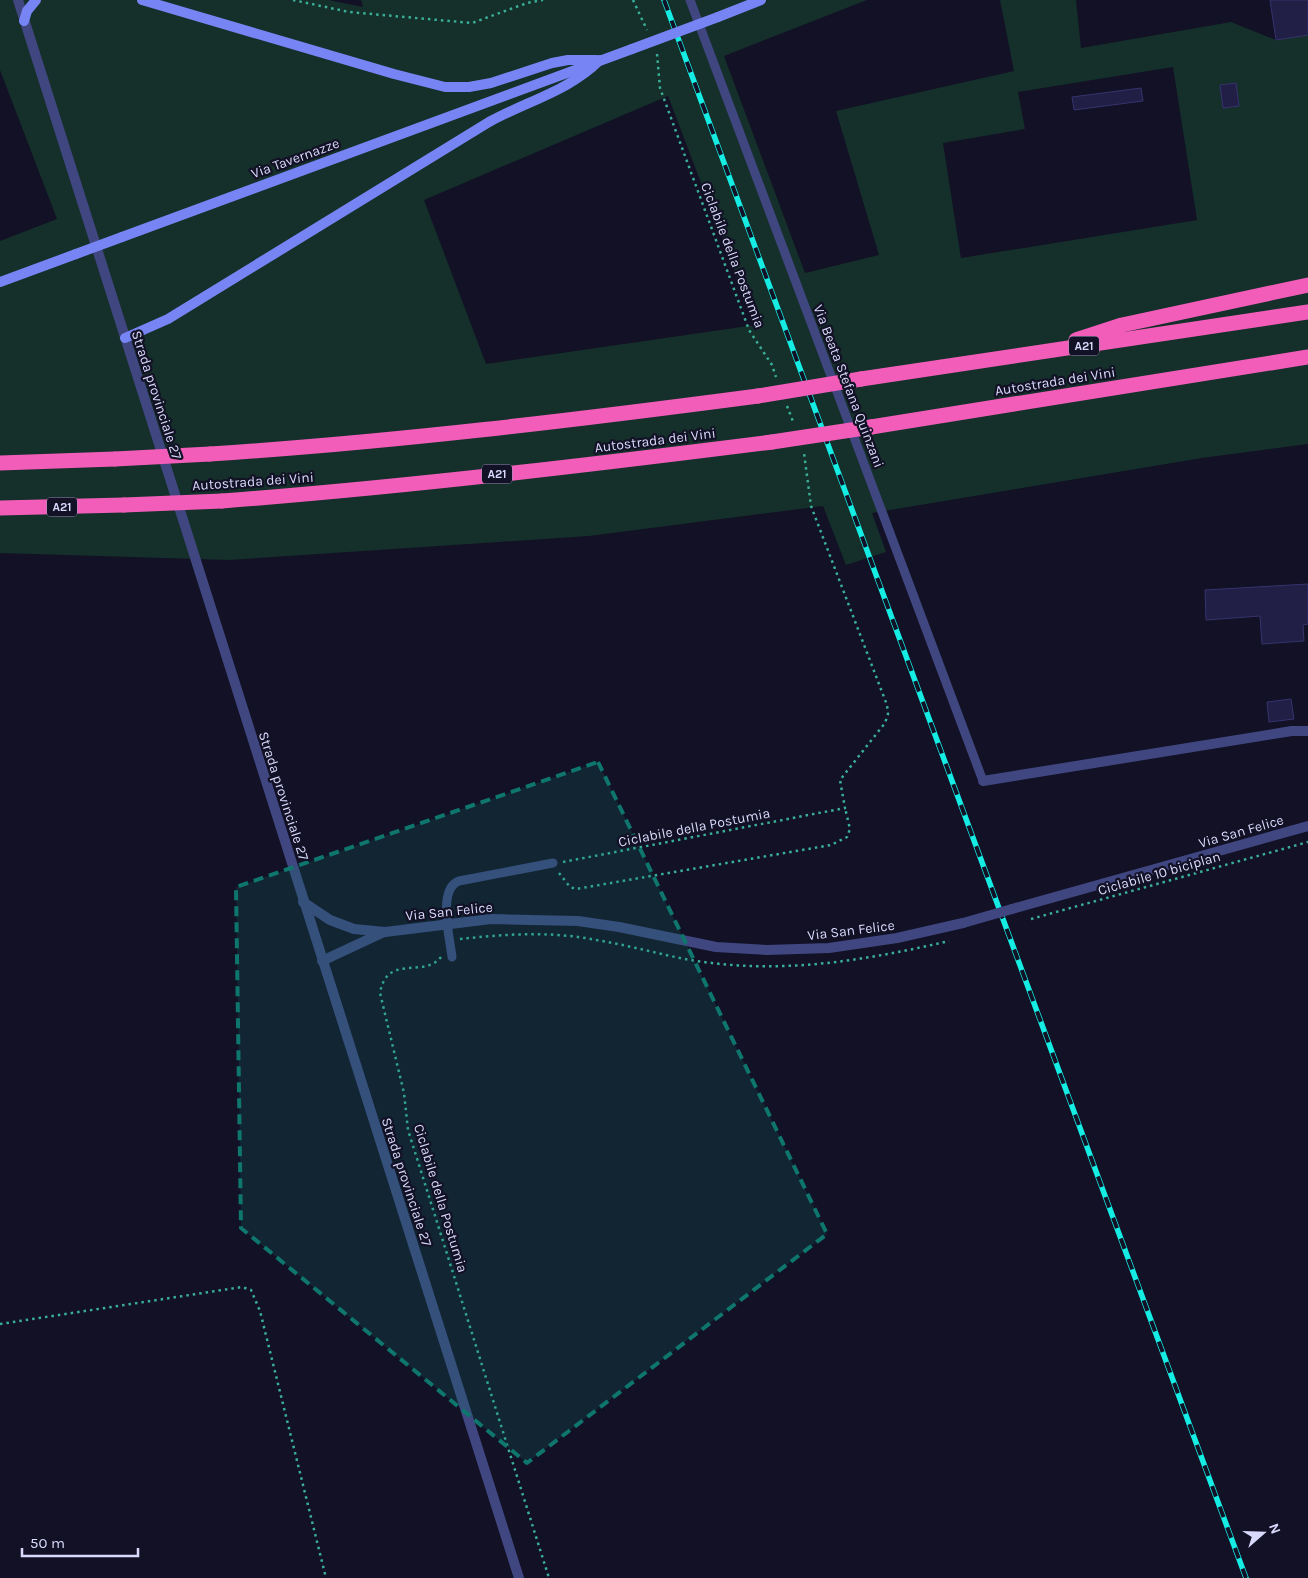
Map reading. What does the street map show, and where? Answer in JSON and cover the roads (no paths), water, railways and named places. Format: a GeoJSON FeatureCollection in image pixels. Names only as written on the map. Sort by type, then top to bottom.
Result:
{"type":"FeatureCollection","features":[{"type":"Feature","properties":{"kind":"highway"},"geometry":{"type":"LineString","coordinates":[[1038,354],[1122,325],[1307,285]]}},
{"type":"Feature","properties":{"kind":"highway","name":"A21"},"geometry":{"type":"LineString","coordinates":[[0,462],[115,459],[327,446],[603,416],[758,396],[1308,312]]}},
{"type":"Feature","properties":{"kind":"highway","name":"Autostrada dei Vini"},"geometry":{"type":"LineString","coordinates":[[0,508],[222,501],[312,494],[594,464],[772,442],[1305,358]]}},
{"type":"Feature","properties":{"kind":"main road"},"geometry":{"type":"LineString","coordinates":[[24,21],[27,11],[36,0]]}},
{"type":"Feature","properties":{"kind":"main road"},"geometry":{"type":"LineString","coordinates":[[142,0],[394,74],[445,87],[469,87],[491,83],[552,63],[582,59],[600,60]]}},
{"type":"Feature","properties":{"kind":"main road","name":"Via Tavernazze"},"geometry":{"type":"LineString","coordinates":[[0,282],[762,0]]}},
{"type":"Feature","properties":{"kind":"main road"},"geometry":{"type":"LineString","coordinates":[[125,338],[168,319],[489,122],[512,109],[574,82],[600,60]]}},
{"type":"Feature","properties":{"kind":"street"},"geometry":{"type":"LineString","coordinates":[[18,0],[24,21]]}},
{"type":"Feature","properties":{"kind":"street","name":"Strada provinciale 27"},"geometry":{"type":"LineString","coordinates":[[24,21],[519,1578]]}},
{"type":"Feature","properties":{"kind":"street"},"geometry":{"type":"LineString","coordinates":[[983,781],[1282,733],[1308,731]]}},
{"type":"Feature","properties":{"kind":"street","name":"Via San Felice"},"geometry":{"type":"LineString","coordinates":[[385,932],[491,919],[578,921],[619,927],[716,947],[775,950],[829,948],[897,938],[963,923],[1308,826]]}},
{"type":"Feature","properties":{"kind":"street"},"geometry":{"type":"LineString","coordinates":[[303,902],[330,920],[354,929],[385,932]]}},
{"type":"Feature","properties":{"kind":"street"},"geometry":{"type":"LineString","coordinates":[[322,961],[385,932]]}},
{"type":"Feature","properties":{"kind":"lane","name":"Via Beata Stefana Quinzani"},"geometry":{"type":"LineString","coordinates":[[690,0],[983,781]]}},
{"type":"Feature","properties":{"kind":"lane"},"geometry":{"type":"LineString","coordinates":[[452,957],[446,941],[448,892],[455,882],[553,864]]}},
{"type":"Feature","properties":{"kind":"railway"},"geometry":{"type":"LineString","coordinates":[[664,0],[1246,1578]]}}]}
